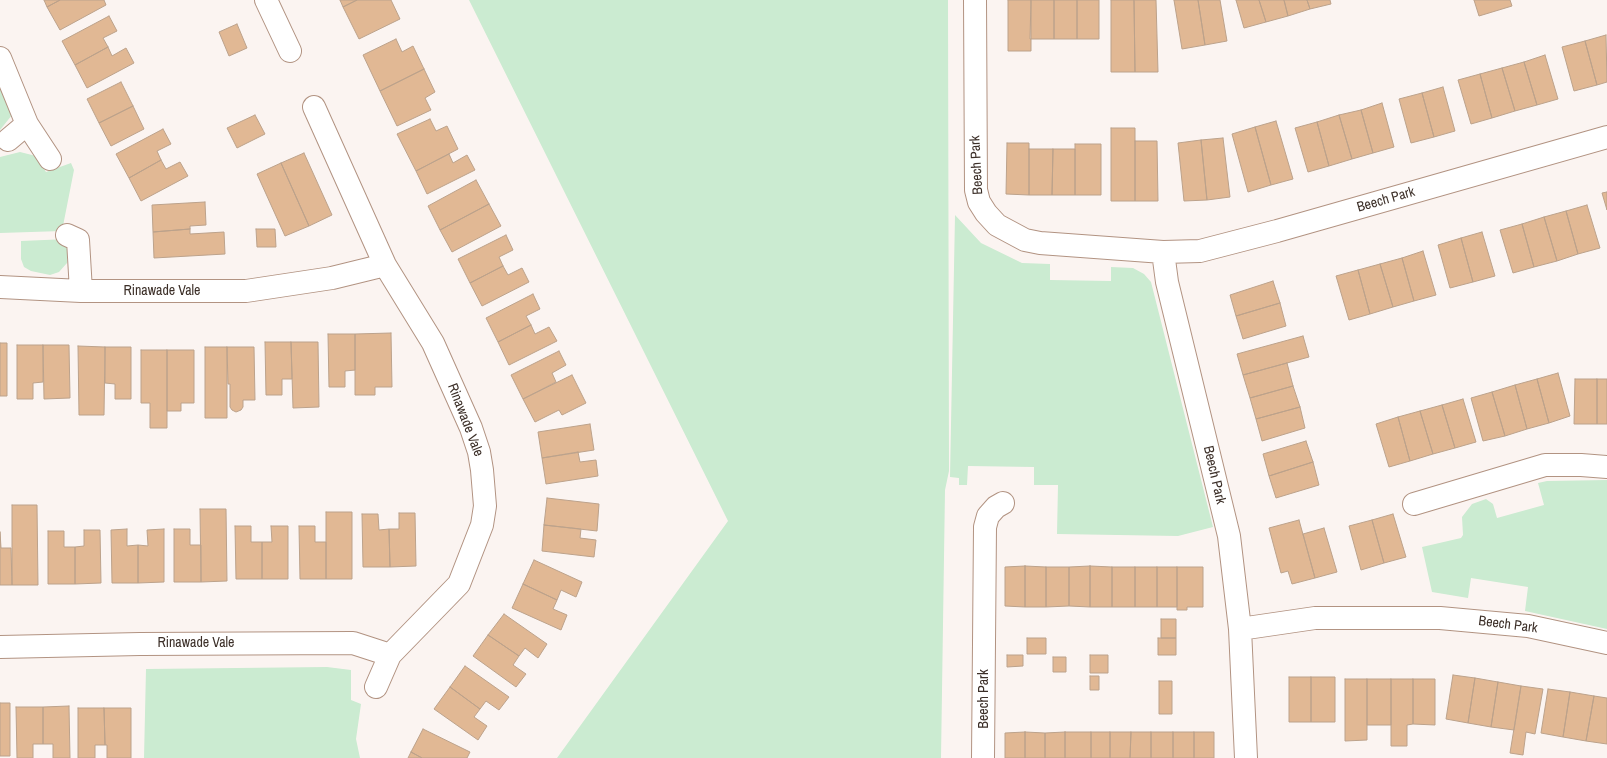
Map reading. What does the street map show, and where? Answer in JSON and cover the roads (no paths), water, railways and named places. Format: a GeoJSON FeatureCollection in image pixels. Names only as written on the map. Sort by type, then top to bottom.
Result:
{"type":"FeatureCollection","features":[{"type":"Feature","properties":{"kind":"street"},"geometry":{"type":"LineString","coordinates":[[266,0],[290,51]]}},
{"type":"Feature","properties":{"kind":"street","name":"Beech Park"},"geometry":{"type":"LineString","coordinates":[[975,0],[976,190],[979,202],[986,213],[997,225],[1025,240],[1040,243],[1163,252],[1200,251],[1277,231],[1607,137]]}},
{"type":"Feature","properties":{"kind":"street"},"geometry":{"type":"LineString","coordinates":[[0,58],[27,124],[50,159]]}},
{"type":"Feature","properties":{"kind":"street","name":"Rinawade Vale"},"geometry":{"type":"LineString","coordinates":[[314,107],[385,265],[434,343],[471,428],[479,452],[485,506],[482,525],[459,584],[390,655],[376,687]]}},
{"type":"Feature","properties":{"kind":"street"},"geometry":{"type":"LineString","coordinates":[[8,140],[27,124]]}},
{"type":"Feature","properties":{"kind":"street"},"geometry":{"type":"LineString","coordinates":[[67,235],[78,240],[81,291]]}},
{"type":"Feature","properties":{"kind":"street","name":"Beech Park"},"geometry":{"type":"LineString","coordinates":[[1163,252],[1167,282],[1228,536],[1240,629],[1246,758]]}},
{"type":"Feature","properties":{"kind":"street","name":"Rinawade Vale"},"geometry":{"type":"LineString","coordinates":[[0,287],[81,291],[246,291],[332,278],[385,265]]}},
{"type":"Feature","properties":{"kind":"street"},"geometry":{"type":"LineString","coordinates":[[1414,504],[1545,465],[1581,465],[1607,468]]}},
{"type":"Feature","properties":{"kind":"street","name":"Beech Park"},"geometry":{"type":"LineString","coordinates":[[983,758],[985,527],[988,516],[1002,503]]}},
{"type":"Feature","properties":{"kind":"street","name":"Beech Park"},"geometry":{"type":"LineString","coordinates":[[1240,629],[1315,618],[1440,618],[1528,626],[1607,643]]}},
{"type":"Feature","properties":{"kind":"street","name":"Rinawade Vale"},"geometry":{"type":"LineString","coordinates":[[0,647],[140,644],[353,643],[390,655]]}}]}
